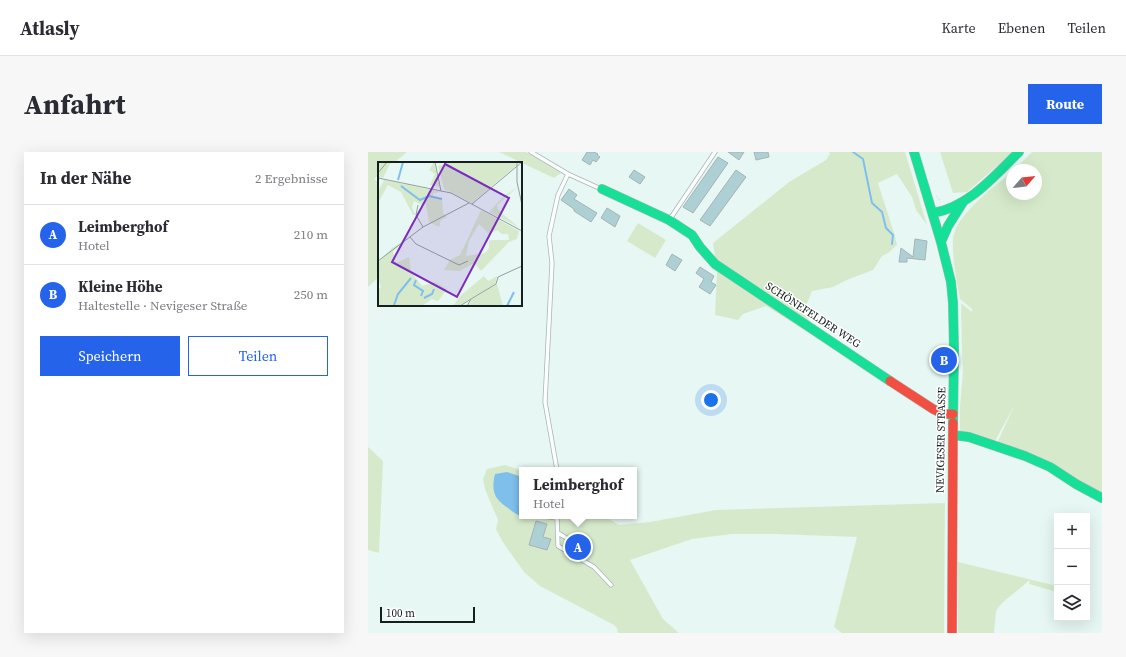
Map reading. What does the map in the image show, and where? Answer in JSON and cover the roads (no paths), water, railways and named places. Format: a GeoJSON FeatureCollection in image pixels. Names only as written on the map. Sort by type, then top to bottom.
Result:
{"type":"FeatureCollection","features":[{"type":"Feature","properties":{"kind":"street","name":"NEVIGESER STRASSE"},"geometry":{"type":"LineString","coordinates":[[914,152],[941,242],[953,303],[954,414],[952,633]]}},
{"type":"Feature","properties":{"kind":"street"},"geometry":{"type":"LineString","coordinates":[[932,213],[950,209],[963,201],[974,193],[1019,152]]}},
{"type":"Feature","properties":{"kind":"street","name":"SCHÖNEFELDER WEG"},"geometry":{"type":"LineString","coordinates":[[602,190],[669,220],[692,235],[700,248],[715,264],[933,409],[943,414],[954,414]]}},
{"type":"Feature","properties":{"kind":"street"},"geometry":{"type":"LineString","coordinates":[[941,242],[948,226],[963,201]]}},
{"type":"Feature","properties":{"kind":"street"},"geometry":{"type":"LineString","coordinates":[[953,435],[969,438],[1025,456],[1050,467],[1076,484],[1102,498]]}},
{"type":"Feature","properties":{"kind":"lane","name":"SCHÖNEFELDER WEG"},"geometry":{"type":"LineString","coordinates":[[531,152],[568,174],[602,190]]}},
{"type":"Feature","properties":{"kind":"lane"},"geometry":{"type":"LineString","coordinates":[[669,220],[715,152]]}},
{"type":"Feature","properties":{"kind":"lane"},"geometry":{"type":"LineString","coordinates":[[556,467],[545,402],[552,263],[549,236],[558,195],[568,174]]}},
{"type":"Feature","properties":{"kind":"lane"},"geometry":{"type":"LineString","coordinates":[[557,519],[558,546],[594,567],[611,585]]}},
{"type":"Feature","properties":{"kind":"lane"},"geometry":{"type":"LineString","coordinates":[[558,533],[568,539]]}},
{"type":"Feature","properties":{"kind":"lane"},"geometry":{"type":"LineString","coordinates":[[566,551],[573,539]]}},
{"type":"Feature","properties":{"kind":"water"},"geometry":{"type":"Polygon","coordinates":[[[507,472],[519,476],[519,515],[503,505],[497,498],[493,485],[495,474],[507,472]]]}},
{"type":"Feature","properties":{"kind":"waterway"},"geometry":{"type":"LineString","coordinates":[[853,152],[863,159],[872,203],[882,212],[886,228],[893,235],[892,244]]}},
{"type":"Feature","properties":{"kind":"place","name":"Kleine Höhe"},"geometry":{"type":"Point","coordinates":[944,360]}},
{"type":"Feature","properties":{"kind":"place","name":"Leimberghof"},"geometry":{"type":"Point","coordinates":[578,547]}}]}
